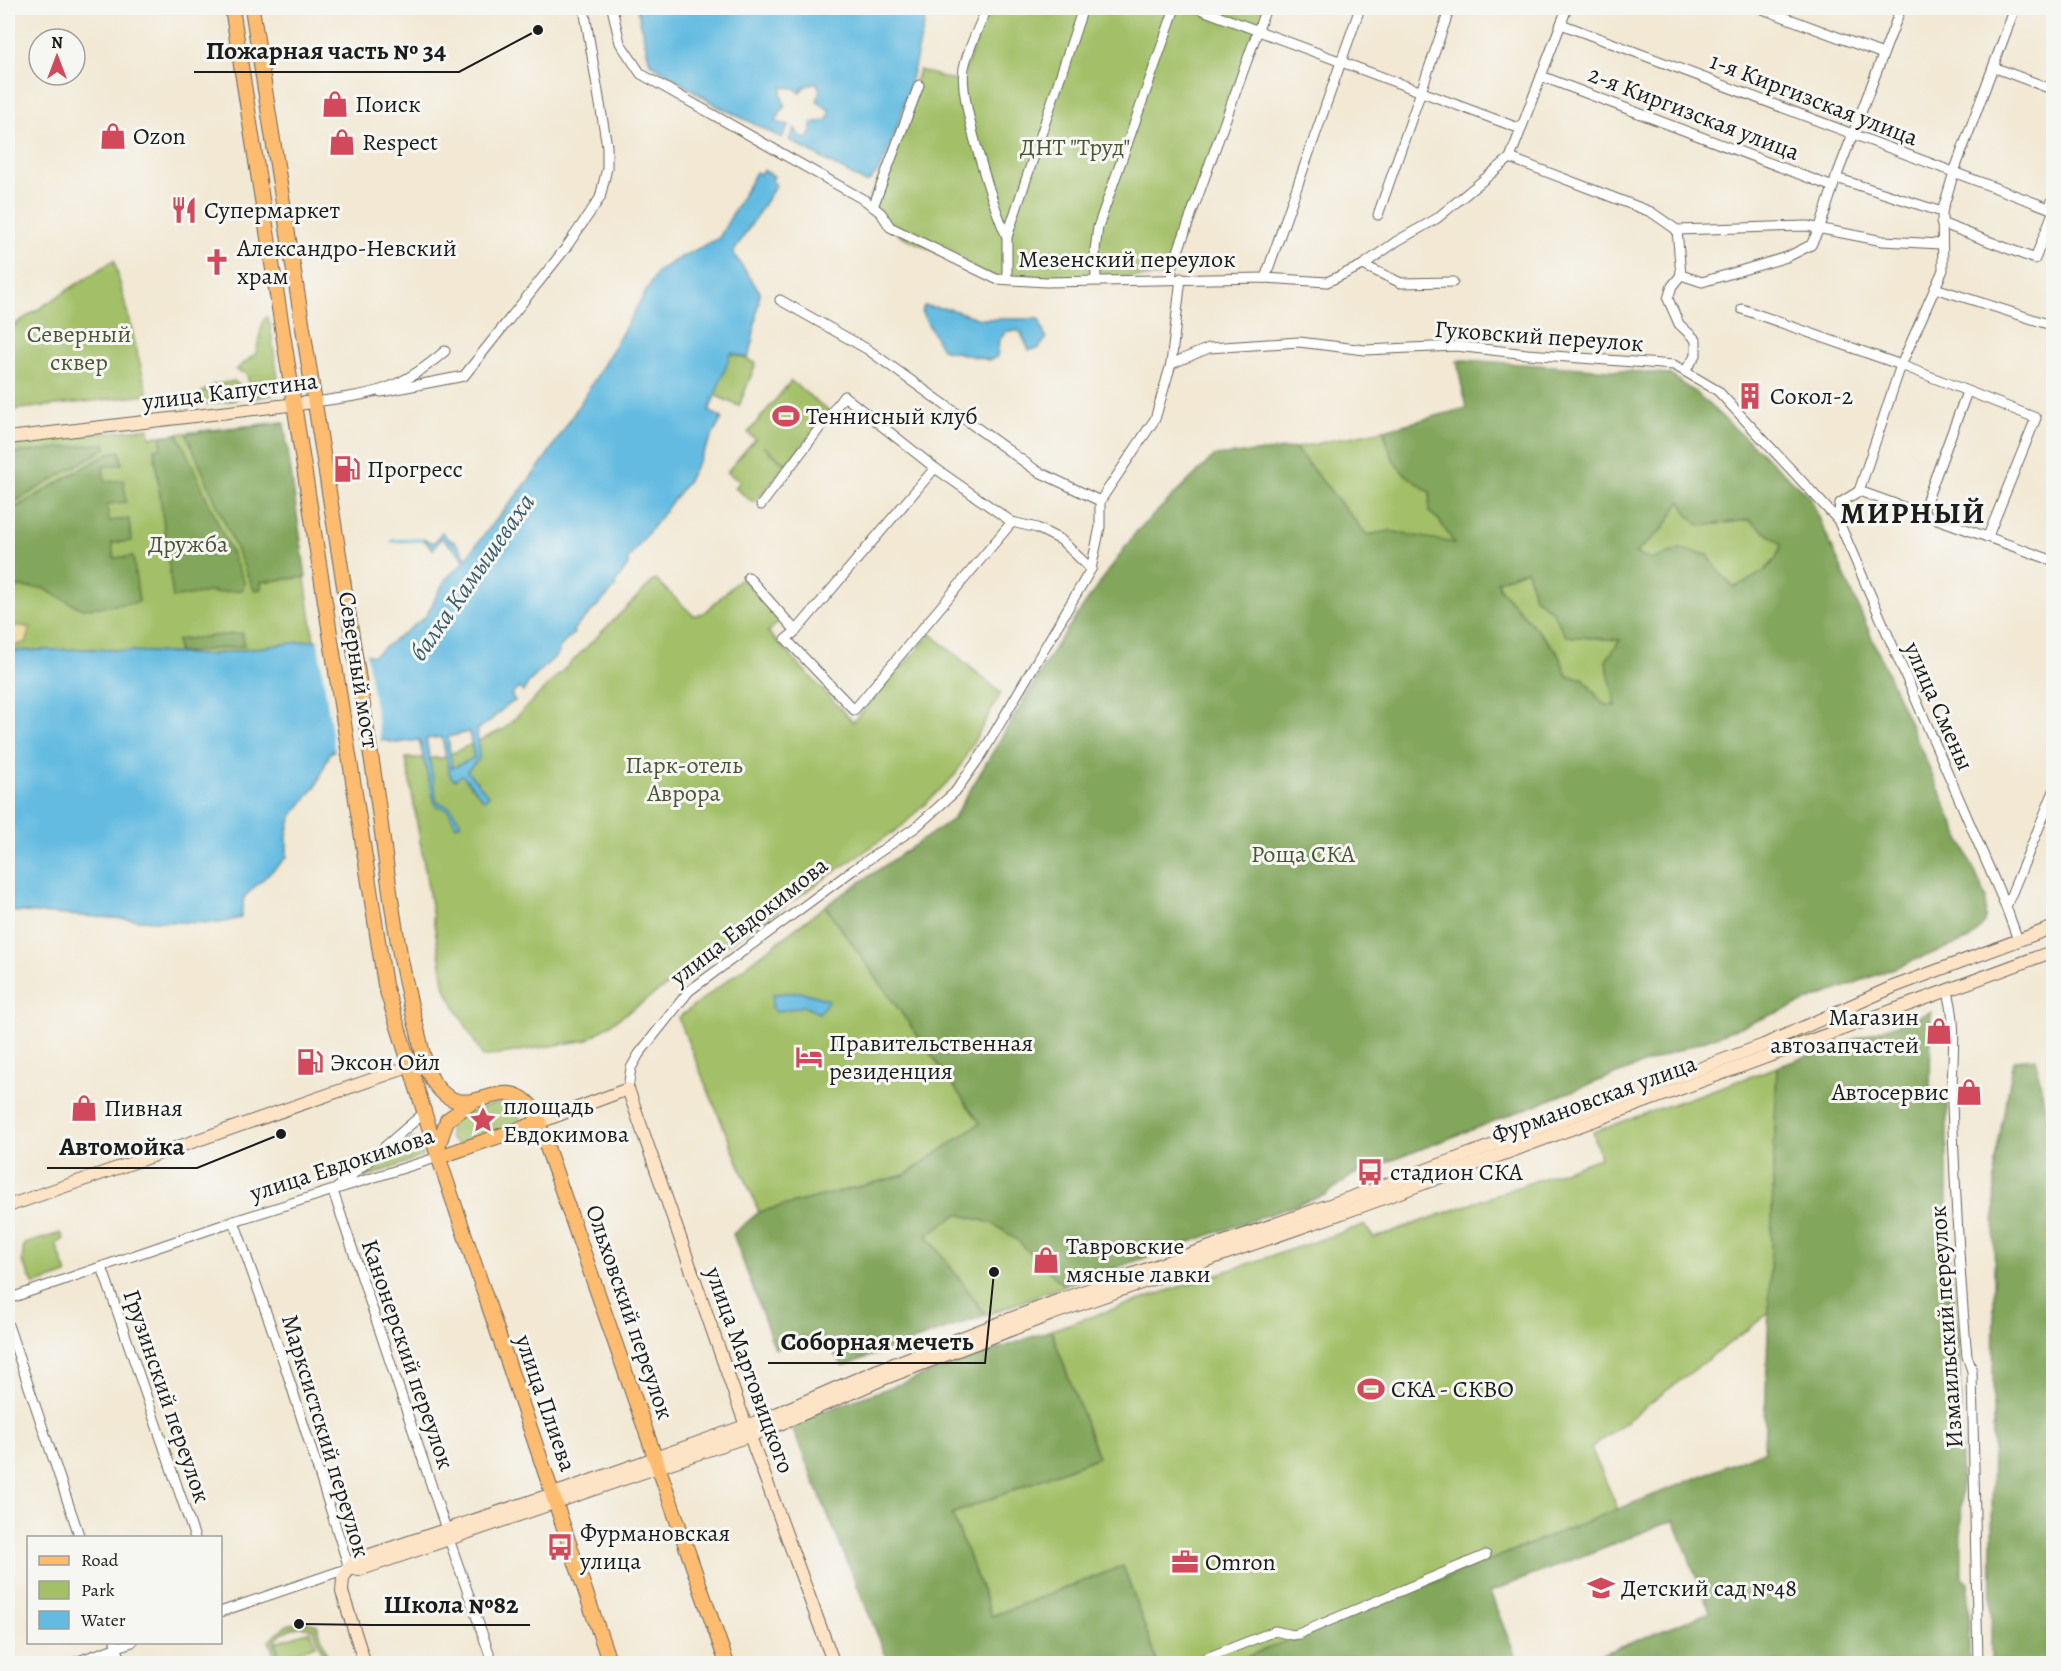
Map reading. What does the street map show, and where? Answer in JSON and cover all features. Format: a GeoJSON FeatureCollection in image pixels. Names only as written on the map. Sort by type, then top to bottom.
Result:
{"type":"FeatureCollection","features":[{"type":"Feature","properties":{"kind":"main road","name":"Северный мост"},"geometry":{"type":"LineString","coordinates":[[232,8],[385,985],[399,1036],[411,1066]]}},
{"type":"Feature","properties":{"kind":"main road","name":"Северный мост"},"geometry":{"type":"LineString","coordinates":[[252,8],[405,983],[429,1072]]}},
{"type":"Feature","properties":{"kind":"main road","name":"улица Капустина"},"geometry":{"type":"LineString","coordinates":[[8,438],[314,402]]}},
{"type":"Feature","properties":{"kind":"main road"},"geometry":{"type":"LineString","coordinates":[[1767,1051],[1940,969],[2054,927]]}},
{"type":"Feature","properties":{"kind":"main road"},"geometry":{"type":"LineString","coordinates":[[1767,1051],[2054,951]]}},
{"type":"Feature","properties":{"kind":"main road"},"geometry":{"type":"LineString","coordinates":[[1940,969],[1947,989]]}},
{"type":"Feature","properties":{"kind":"main road","name":"Фурмановская улица"},"geometry":{"type":"LineString","coordinates":[[349,1568],[356,1560],[448,1534],[555,1499],[748,1430],[878,1370],[1062,1299],[1767,1051]]}},
{"type":"Feature","properties":{"kind":"main road"},"geometry":{"type":"LineString","coordinates":[[8,1206],[411,1066],[427,1068],[444,1093],[451,1098],[471,1103]]}},
{"type":"Feature","properties":{"kind":"main road","name":"улица Плиева"},"geometry":{"type":"LineString","coordinates":[[411,1066],[438,1154],[610,1664]]}},
{"type":"Feature","properties":{"kind":"main road","name":"улица Евдокимова"},"geometry":{"type":"LineString","coordinates":[[438,1154],[540,1122],[628,1089]]}},
{"type":"Feature","properties":{"kind":"main road","name":"улица Мартовицкого"},"geometry":{"type":"LineString","coordinates":[[628,1089],[748,1430],[834,1664]]}},
{"type":"Feature","properties":{"kind":"main road","name":"Ольховский переулок"},"geometry":{"type":"LineString","coordinates":[[471,1103],[506,1093],[516,1094],[530,1104],[540,1122],[726,1664]]}},
{"type":"Feature","properties":{"kind":"main road"},"geometry":{"type":"LineString","coordinates":[[438,1154],[447,1120],[471,1103]]}},
{"type":"Feature","properties":{"kind":"main road","name":"Марксистский переулок"},"geometry":{"type":"LineString","coordinates":[[349,1568],[343,1578],[342,1592],[365,1664]]}},
{"type":"Feature","properties":{"kind":"street"},"geometry":{"type":"LineString","coordinates":[[381,392],[464,376],[565,249],[600,198],[607,168],[607,146],[584,8]]}},
{"type":"Feature","properties":{"kind":"street","name":"Мезенский переулок"},"geometry":{"type":"LineString","coordinates":[[612,8],[620,43],[641,74],[873,207],[890,227],[996,279],[1046,282],[1176,278],[1265,278],[1327,282],[1362,265],[1397,241],[1436,219],[1510,158],[1567,8]]}},
{"type":"Feature","properties":{"kind":"street"},"geometry":{"type":"LineString","coordinates":[[987,8],[964,67],[962,89],[998,216],[1007,237]]}},
{"type":"Feature","properties":{"kind":"street"},"geometry":{"type":"LineString","coordinates":[[1007,279],[1007,237],[1083,8]]}},
{"type":"Feature","properties":{"kind":"street"},"geometry":{"type":"LineString","coordinates":[[1096,279],[1095,250],[1098,227],[1175,8]]}},
{"type":"Feature","properties":{"kind":"street"},"geometry":{"type":"LineString","coordinates":[[1197,8],[1256,32],[1521,129]]}},
{"type":"Feature","properties":{"kind":"street"},"geometry":{"type":"LineString","coordinates":[[780,300],[867,349],[1037,471],[1100,501],[1155,419],[1172,363],[1176,278],[1173,265],[1266,8]]}},
{"type":"Feature","properties":{"kind":"street"},"geometry":{"type":"LineString","coordinates":[[1265,278],[1360,8]]}},
{"type":"Feature","properties":{"kind":"street"},"geometry":{"type":"LineString","coordinates":[[1378,215],[1450,8]]}},
{"type":"Feature","properties":{"kind":"street"},"geometry":{"type":"LineString","coordinates":[[1760,8],[1883,54]]}},
{"type":"Feature","properties":{"kind":"street"},"geometry":{"type":"LineString","coordinates":[[1677,230],[1681,275],[1702,282],[1787,257],[1811,245],[1821,227],[1834,182],[1901,8]]}},
{"type":"Feature","properties":{"kind":"street"},"geometry":{"type":"LineString","coordinates":[[1838,520],[1840,502],[1858,491],[1901,365],[1943,270],[1942,212],[1954,172],[2014,8]]}},
{"type":"Feature","properties":{"kind":"street","name":"1-я Киргизская улица"},"geometry":{"type":"LineString","coordinates":[[1561,24],[2052,209]]}},
{"type":"Feature","properties":{"kind":"street"},"geometry":{"type":"LineString","coordinates":[[1993,67],[2054,90]]}},
{"type":"Feature","properties":{"kind":"street","name":"2-я Киргизская улица"},"geometry":{"type":"LineString","coordinates":[[1541,76],[1834,182],[1942,212]]}},
{"type":"Feature","properties":{"kind":"street"},"geometry":{"type":"LineString","coordinates":[[873,207],[919,85]]}},
{"type":"Feature","properties":{"kind":"street"},"geometry":{"type":"LineString","coordinates":[[1510,158],[1651,212],[1677,230],[1821,227],[1883,241],[1941,244]]}},
{"type":"Feature","properties":{"kind":"street"},"geometry":{"type":"LineString","coordinates":[[1941,223],[2035,259],[2052,209],[2054,196]]}},
{"type":"Feature","properties":{"kind":"street"},"geometry":{"type":"LineString","coordinates":[[1362,265],[1401,283],[1453,282]]}},
{"type":"Feature","properties":{"kind":"street","name":"Гуковский переулок"},"geometry":{"type":"LineString","coordinates":[[1172,363],[1209,348],[1299,342],[1365,350],[1456,346],[1527,354],[1674,365],[1685,371],[1696,356],[1696,340],[1678,324],[1668,299],[1672,286],[1681,275]]}},
{"type":"Feature","properties":{"kind":"street"},"geometry":{"type":"LineString","coordinates":[[1935,288],[2054,326]]}},
{"type":"Feature","properties":{"kind":"street"},"geometry":{"type":"LineString","coordinates":[[1742,309],[1901,365],[2036,418],[1989,536]]}},
{"type":"Feature","properties":{"kind":"street","name":"улица Капустина"},"geometry":{"type":"LineString","coordinates":[[314,402],[381,392],[420,373],[445,351]]}},
{"type":"Feature","properties":{"kind":"street","name":"улица Смены"},"geometry":{"type":"LineString","coordinates":[[1685,371],[1718,391],[1838,520],[2006,907],[2018,940]]}},
{"type":"Feature","properties":{"kind":"street"},"geometry":{"type":"LineString","coordinates":[[1922,513],[1967,392]]}},
{"type":"Feature","properties":{"kind":"street"},"geometry":{"type":"LineString","coordinates":[[761,505],[844,396],[935,468],[1012,522],[1037,528],[1061,540],[1091,569]]}},
{"type":"Feature","properties":{"kind":"street"},"geometry":{"type":"LineString","coordinates":[[935,468],[796,631],[786,639],[854,710],[1012,522]]}},
{"type":"Feature","properties":{"kind":"street"},"geometry":{"type":"LineString","coordinates":[[1858,491],[2054,561]]}},
{"type":"Feature","properties":{"kind":"street","name":"улица Евдокимова"},"geometry":{"type":"LineString","coordinates":[[628,1089],[631,1068],[639,1054],[690,991],[853,870],[916,827],[955,792],[982,754],[1091,569],[1100,527],[1100,501]]}},
{"type":"Feature","properties":{"kind":"street"},"geometry":{"type":"LineString","coordinates":[[748,577],[796,631]]}},
{"type":"Feature","properties":{"kind":"street"},"geometry":{"type":"LineString","coordinates":[[2006,907],[2054,791]]}},
{"type":"Feature","properties":{"kind":"street","name":"Измаильский переулок"},"geometry":{"type":"LineString","coordinates":[[1947,989],[1955,1016],[1952,1089],[1957,1243],[1967,1356],[1972,1371],[1978,1664]]}},
{"type":"Feature","properties":{"kind":"street"},"geometry":{"type":"LineString","coordinates":[[333,1191],[425,1112]]}},
{"type":"Feature","properties":{"kind":"street","name":"улица Евдокимова"},"geometry":{"type":"LineString","coordinates":[[8,1299],[438,1154]]}},
{"type":"Feature","properties":{"kind":"street","name":"Канонерский переулок"},"geometry":{"type":"LineString","coordinates":[[333,1191],[493,1664]]}},
{"type":"Feature","properties":{"kind":"street","name":"Марксистский переулок"},"geometry":{"type":"LineString","coordinates":[[234,1221],[285,1366],[349,1568]]}},
{"type":"Feature","properties":{"kind":"street","name":"Грузинский переулок"},"geometry":{"type":"LineString","coordinates":[[102,1266],[194,1536]]}},
{"type":"Feature","properties":{"kind":"street"},"geometry":{"type":"LineString","coordinates":[[8,1325],[79,1536]]}},
{"type":"Feature","properties":{"kind":"street"},"geometry":{"type":"LineString","coordinates":[[1191,1664],[1275,1631],[1298,1634],[1486,1556]]}},
{"type":"Feature","properties":{"kind":"street","name":"Фурмановская улица"},"geometry":{"type":"LineString","coordinates":[[222,1611],[349,1568]]}},
{"type":"Feature","properties":{"kind":"street"},"geometry":{"type":"LineString","coordinates":[[70,1664],[116,1645],[122,1664]]}},
{"type":"Feature","properties":{"kind":"green space","name":"ДНТ \"Труд\""},"geometry":{"type":"Polygon","coordinates":[[[986,8],[1268,8],[1167,276],[1056,279],[985,275],[897,234],[868,201],[893,153],[919,70],[961,83],[986,8]]]}},
{"type":"Feature","properties":{"kind":"green space","name":"Северный сквер"},"geometry":{"type":"Polygon","coordinates":[[[114,260],[148,395],[11,410],[8,401],[8,329],[114,260]]]}},
{"type":"Feature","properties":{"kind":"green space"},"geometry":{"type":"Polygon","coordinates":[[[267,317],[279,386],[272,395],[255,398],[251,395],[247,374],[236,370],[256,353],[263,321],[267,317]]]}},
{"type":"Feature","properties":{"kind":"green space"},"geometry":{"type":"Polygon","coordinates":[[[731,353],[756,363],[739,406],[714,395],[731,353]]]}},
{"type":"Feature","properties":{"kind":"green space","name":"Роща СКА"},"geometry":{"type":"Polygon","coordinates":[[[1457,361],[1669,374],[1696,393],[1810,497],[1986,897],[1985,923],[1970,939],[1353,1175],[1325,1195],[1064,1286],[1018,1241],[992,1223],[958,1214],[927,1235],[986,1315],[843,1366],[819,1333],[775,1349],[733,1234],[759,1212],[905,1175],[980,1123],[825,906],[953,819],[1057,644],[1136,532],[1214,456],[1295,448],[1367,535],[1390,531],[1454,543],[1439,520],[1429,512],[1430,492],[1404,473],[1394,461],[1384,430],[1466,408],[1457,361]],[[1681,501],[1662,530],[1635,553],[1651,560],[1680,549],[1708,555],[1719,572],[1734,587],[1764,571],[1779,552],[1781,544],[1749,520],[1700,526],[1688,515],[1681,501]],[[1527,570],[1497,581],[1500,589],[1557,652],[1568,677],[1583,678],[1603,704],[1616,706],[1606,661],[1620,640],[1566,636],[1552,611],[1534,597],[1527,570]]]}},
{"type":"Feature","properties":{"kind":"green space"},"geometry":{"type":"Polygon","coordinates":[[[234,381],[240,386],[241,392],[235,400],[206,404],[200,400],[200,394],[213,385],[234,381]]]}},
{"type":"Feature","properties":{"kind":"green space"},"geometry":{"type":"Polygon","coordinates":[[[791,381],[829,411],[787,464],[763,446],[786,465],[754,503],[735,488],[740,482],[727,472],[755,439],[748,433],[791,381]]]}},
{"type":"Feature","properties":{"kind":"green space","name":"Дружба"},"geometry":{"type":"Polygon","coordinates":[[[282,422],[314,640],[207,655],[91,649],[8,651],[8,443],[149,428],[150,437],[282,422]]]}},
{"type":"Feature","properties":{"kind":"green space"},"geometry":{"type":"Polygon","coordinates":[[[284,423],[306,577],[261,582],[261,589],[254,590],[186,433],[284,423]]]}},
{"type":"Feature","properties":{"kind":"green space"},"geometry":{"type":"Polygon","coordinates":[[[1384,430],[1394,461],[1404,473],[1430,492],[1429,512],[1439,520],[1455,544],[1390,531],[1367,535],[1295,448],[1384,430]]]}},
{"type":"Feature","properties":{"kind":"green space"},"geometry":{"type":"Polygon","coordinates":[[[178,434],[245,584],[242,590],[214,593],[214,591],[173,598],[154,449],[161,448],[161,436],[178,434]]]}},
{"type":"Feature","properties":{"kind":"green space"},"geometry":{"type":"Polygon","coordinates":[[[105,443],[106,448],[8,506],[8,454],[105,443]]]}},
{"type":"Feature","properties":{"kind":"green space"},"geometry":{"type":"Polygon","coordinates":[[[120,451],[122,464],[103,467],[105,482],[124,480],[126,502],[107,504],[109,521],[129,519],[131,541],[112,543],[114,558],[133,556],[139,602],[82,609],[42,588],[8,587],[8,512],[109,453],[120,451]]]}},
{"type":"Feature","properties":{"kind":"green space"},"geometry":{"type":"Polygon","coordinates":[[[1681,501],[1700,526],[1749,520],[1781,544],[1779,552],[1764,571],[1734,587],[1719,572],[1708,555],[1680,549],[1651,560],[1635,553],[1662,530],[1681,501]]]}},
{"type":"Feature","properties":{"kind":"green space"},"geometry":{"type":"Polygon","coordinates":[[[1527,570],[1534,597],[1552,611],[1566,636],[1621,640],[1606,661],[1616,706],[1603,704],[1583,678],[1568,677],[1557,652],[1500,589],[1497,581],[1527,570]]]}},
{"type":"Feature","properties":{"kind":"green space","name":"Парк-отель Аврора"},"geometry":{"type":"Polygon","coordinates":[[[741,578],[781,620],[768,632],[853,722],[931,634],[1001,693],[955,775],[902,826],[587,1040],[483,1057],[445,988],[406,758],[442,758],[504,729],[655,579],[694,616],[705,612],[741,578]]]}},
{"type":"Feature","properties":{"kind":"green space"},"geometry":{"type":"Polygon","coordinates":[[[243,633],[244,646],[178,653],[177,640],[243,633]]]}},
{"type":"Feature","properties":{"kind":"green space"},"geometry":{"type":"Polygon","coordinates":[[[825,906],[980,1123],[905,1175],[759,1212],[678,1018],[825,906]]]}},
{"type":"Feature","properties":{"kind":"green space"},"geometry":{"type":"Polygon","coordinates":[[[1931,1012],[1930,1094],[1947,1094],[1947,1241],[1960,1357],[1962,1578],[1968,1583],[1969,1663],[1579,1663],[1710,1612],[1674,1520],[1490,1592],[1518,1663],[1229,1664],[1764,1451],[1777,1067],[1931,1012]]]}},
{"type":"Feature","properties":{"kind":"green space"},"geometry":{"type":"Polygon","coordinates":[[[2036,1058],[2047,1122],[2054,1131],[2053,1663],[1991,1663],[1995,1160],[2014,1060],[2036,1058]]]}},
{"type":"Feature","properties":{"kind":"green space","name":"СКА - СКВО"},"geometry":{"type":"Polygon","coordinates":[[[1777,1067],[1769,1313],[1591,1448],[1618,1509],[1229,1664],[1158,1663],[1123,1566],[992,1616],[952,1514],[1098,1457],[1051,1330],[1364,1225],[1374,1238],[1600,1158],[1593,1132],[1777,1067]]]}},
{"type":"Feature","properties":{"kind":"green space"},"geometry":{"type":"Polygon","coordinates":[[[503,1101],[518,1109],[520,1117],[517,1126],[458,1144],[450,1139],[449,1126],[460,1115],[503,1101]]]}},
{"type":"Feature","properties":{"kind":"green space"},"geometry":{"type":"Polygon","coordinates":[[[411,1139],[420,1141],[423,1156],[365,1178],[364,1174],[411,1139]]]}},
{"type":"Feature","properties":{"kind":"green space"},"geometry":{"type":"Polygon","coordinates":[[[958,1214],[992,1223],[1018,1241],[1064,1286],[986,1315],[926,1234],[958,1214]]]}},
{"type":"Feature","properties":{"kind":"green space"},"geometry":{"type":"Polygon","coordinates":[[[61,1233],[64,1239],[56,1244],[67,1274],[34,1285],[22,1261],[24,1244],[61,1233]]]}},
{"type":"Feature","properties":{"kind":"green space"},"geometry":{"type":"Polygon","coordinates":[[[1051,1330],[1098,1457],[952,1514],[992,1616],[1123,1566],[1158,1663],[889,1663],[790,1423],[1051,1330]]]}},
{"type":"Feature","properties":{"kind":"green space"},"geometry":{"type":"Polygon","coordinates":[[[305,1622],[317,1625],[330,1663],[325,1663],[314,1629],[297,1627],[282,1634],[274,1642],[281,1663],[277,1663],[269,1641],[287,1625],[305,1622]]]}},
{"type":"Feature","properties":{"kind":"green space"},"geometry":{"type":"Polygon","coordinates":[[[311,1631],[316,1645],[280,1657],[276,1642],[311,1631]]]}},
{"type":"Feature","properties":{"kind":"sand"},"geometry":{"type":"Polygon","coordinates":[[[8,625],[29,627],[27,642],[8,648],[8,625]]]}},
{"type":"Feature","properties":{"kind":"water"},"geometry":{"type":"Polygon","coordinates":[[[637,8],[928,8],[896,131],[876,173],[866,183],[789,140],[795,128],[799,136],[806,139],[811,134],[812,123],[825,121],[830,115],[828,109],[817,102],[820,90],[816,82],[804,87],[800,93],[794,88],[782,87],[781,95],[785,106],[775,122],[789,125],[782,138],[716,105],[650,63],[637,8]]]}},
{"type":"Feature","properties":{"kind":"water","name":"балка Камышеваха"},"geometry":{"type":"Polygon","coordinates":[[[763,170],[774,176],[772,181],[776,185],[733,253],[760,292],[751,350],[748,358],[731,353],[709,411],[722,418],[687,482],[628,559],[628,565],[615,583],[616,587],[573,630],[574,633],[559,648],[559,653],[528,683],[523,692],[519,688],[511,695],[515,701],[477,729],[479,759],[467,771],[489,796],[484,800],[462,775],[455,780],[450,776],[442,737],[426,739],[437,802],[450,807],[461,823],[456,826],[448,810],[435,805],[419,740],[397,743],[358,735],[330,753],[316,786],[292,816],[287,834],[287,857],[244,897],[241,918],[220,923],[172,922],[8,911],[8,651],[91,649],[207,655],[314,640],[373,656],[426,616],[445,580],[465,561],[441,538],[433,549],[423,539],[434,543],[442,532],[455,542],[467,558],[546,457],[589,389],[657,272],[719,238],[756,172],[760,174],[763,170]],[[469,732],[448,737],[452,768],[474,758],[469,732]]]}},
{"type":"Feature","properties":{"kind":"water"},"geometry":{"type":"Polygon","coordinates":[[[924,306],[950,309],[980,319],[1039,319],[1046,339],[1038,349],[1029,350],[1020,331],[1007,331],[999,340],[997,357],[989,360],[942,349],[922,313],[924,306]]]}},
{"type":"Feature","properties":{"kind":"water"},"geometry":{"type":"Polygon","coordinates":[[[802,992],[829,1000],[819,1013],[803,1006],[776,1012],[772,1008],[773,994],[802,992]]]}},
{"type":"Feature","properties":{"kind":"pier"},"geometry":{"type":"Polygon","coordinates":[[[317,637],[366,651],[381,743],[359,739],[335,753],[317,637]]]}},
{"type":"Feature","properties":{"kind":"waterway"},"geometry":{"type":"LineString","coordinates":[[392,541],[422,540]]}},
{"type":"Feature","properties":{"kind":"place","name":"Пожарная часть № 34"},"geometry":{"type":"Point","coordinates":[538,30]}},
{"type":"Feature","properties":{"kind":"place","name":"Поиск"},"geometry":{"type":"Point","coordinates":[335,104]}},
{"type":"Feature","properties":{"kind":"place","name":"Ozon"},"geometry":{"type":"Point","coordinates":[113,136]}},
{"type":"Feature","properties":{"kind":"place","name":"Respect"},"geometry":{"type":"Point","coordinates":[342,142]}},
{"type":"Feature","properties":{"kind":"place","name":"Супермаркет"},"geometry":{"type":"Point","coordinates":[184,210]}},
{"type":"Feature","properties":{"kind":"place","name":"Александро-Невский храм"},"geometry":{"type":"Point","coordinates":[217,262]}},
{"type":"Feature","properties":{"kind":"place","name":"Сокол-2"},"geometry":{"type":"Point","coordinates":[1750,396]}},
{"type":"Feature","properties":{"kind":"place","name":"Теннисный клуб"},"geometry":{"type":"Point","coordinates":[786,416]}},
{"type":"Feature","properties":{"kind":"place","name":"Прогресс"},"geometry":{"type":"Point","coordinates":[347,469]}},
{"type":"Feature","properties":{"kind":"place","name":"Магазин автозапчастей"},"geometry":{"type":"Point","coordinates":[1939,1031]}},
{"type":"Feature","properties":{"kind":"place","name":"Правительственная резиденция"},"geometry":{"type":"Point","coordinates":[809,1057]}},
{"type":"Feature","properties":{"kind":"place","name":"Эксон Ойл"},"geometry":{"type":"Point","coordinates":[310,1062]}},
{"type":"Feature","properties":{"kind":"place","name":"Автосервис"},"geometry":{"type":"Point","coordinates":[1969,1092]}},
{"type":"Feature","properties":{"kind":"place","name":"Пивная"},"geometry":{"type":"Point","coordinates":[84,1108]}},
{"type":"Feature","properties":{"kind":"place","name":"площадь Евдокимова"},"geometry":{"type":"Point","coordinates":[483,1120]}},
{"type":"Feature","properties":{"kind":"place","name":"Автомойка"},"geometry":{"type":"Point","coordinates":[281,1134]}},
{"type":"Feature","properties":{"kind":"place","name":"стадион СКА"},"geometry":{"type":"Point","coordinates":[1370,1172]}},
{"type":"Feature","properties":{"kind":"place","name":"Тавровские мясные лавки"},"geometry":{"type":"Point","coordinates":[1046,1260]}},
{"type":"Feature","properties":{"kind":"place","name":"Соборная мечеть"},"geometry":{"type":"Point","coordinates":[994,1272]}},
{"type":"Feature","properties":{"kind":"place","name":"СКА - СКВО"},"geometry":{"type":"Point","coordinates":[1371,1389]}},
{"type":"Feature","properties":{"kind":"place","name":"Фурмановская улица"},"geometry":{"type":"Point","coordinates":[560,1547]}},
{"type":"Feature","properties":{"kind":"place","name":"Omron"},"geometry":{"type":"Point","coordinates":[1185,1562]}},
{"type":"Feature","properties":{"kind":"place","name":"Детский сад №48"},"geometry":{"type":"Point","coordinates":[1601,1588]}},
{"type":"Feature","properties":{"kind":"place","name":"Школа №82"},"geometry":{"type":"Point","coordinates":[299,1624]}},
{"type":"Feature","properties":{"kind":"district","name":"МИРНЫЙ"},"geometry":{"type":"Point","coordinates":[1913,513]}}]}
